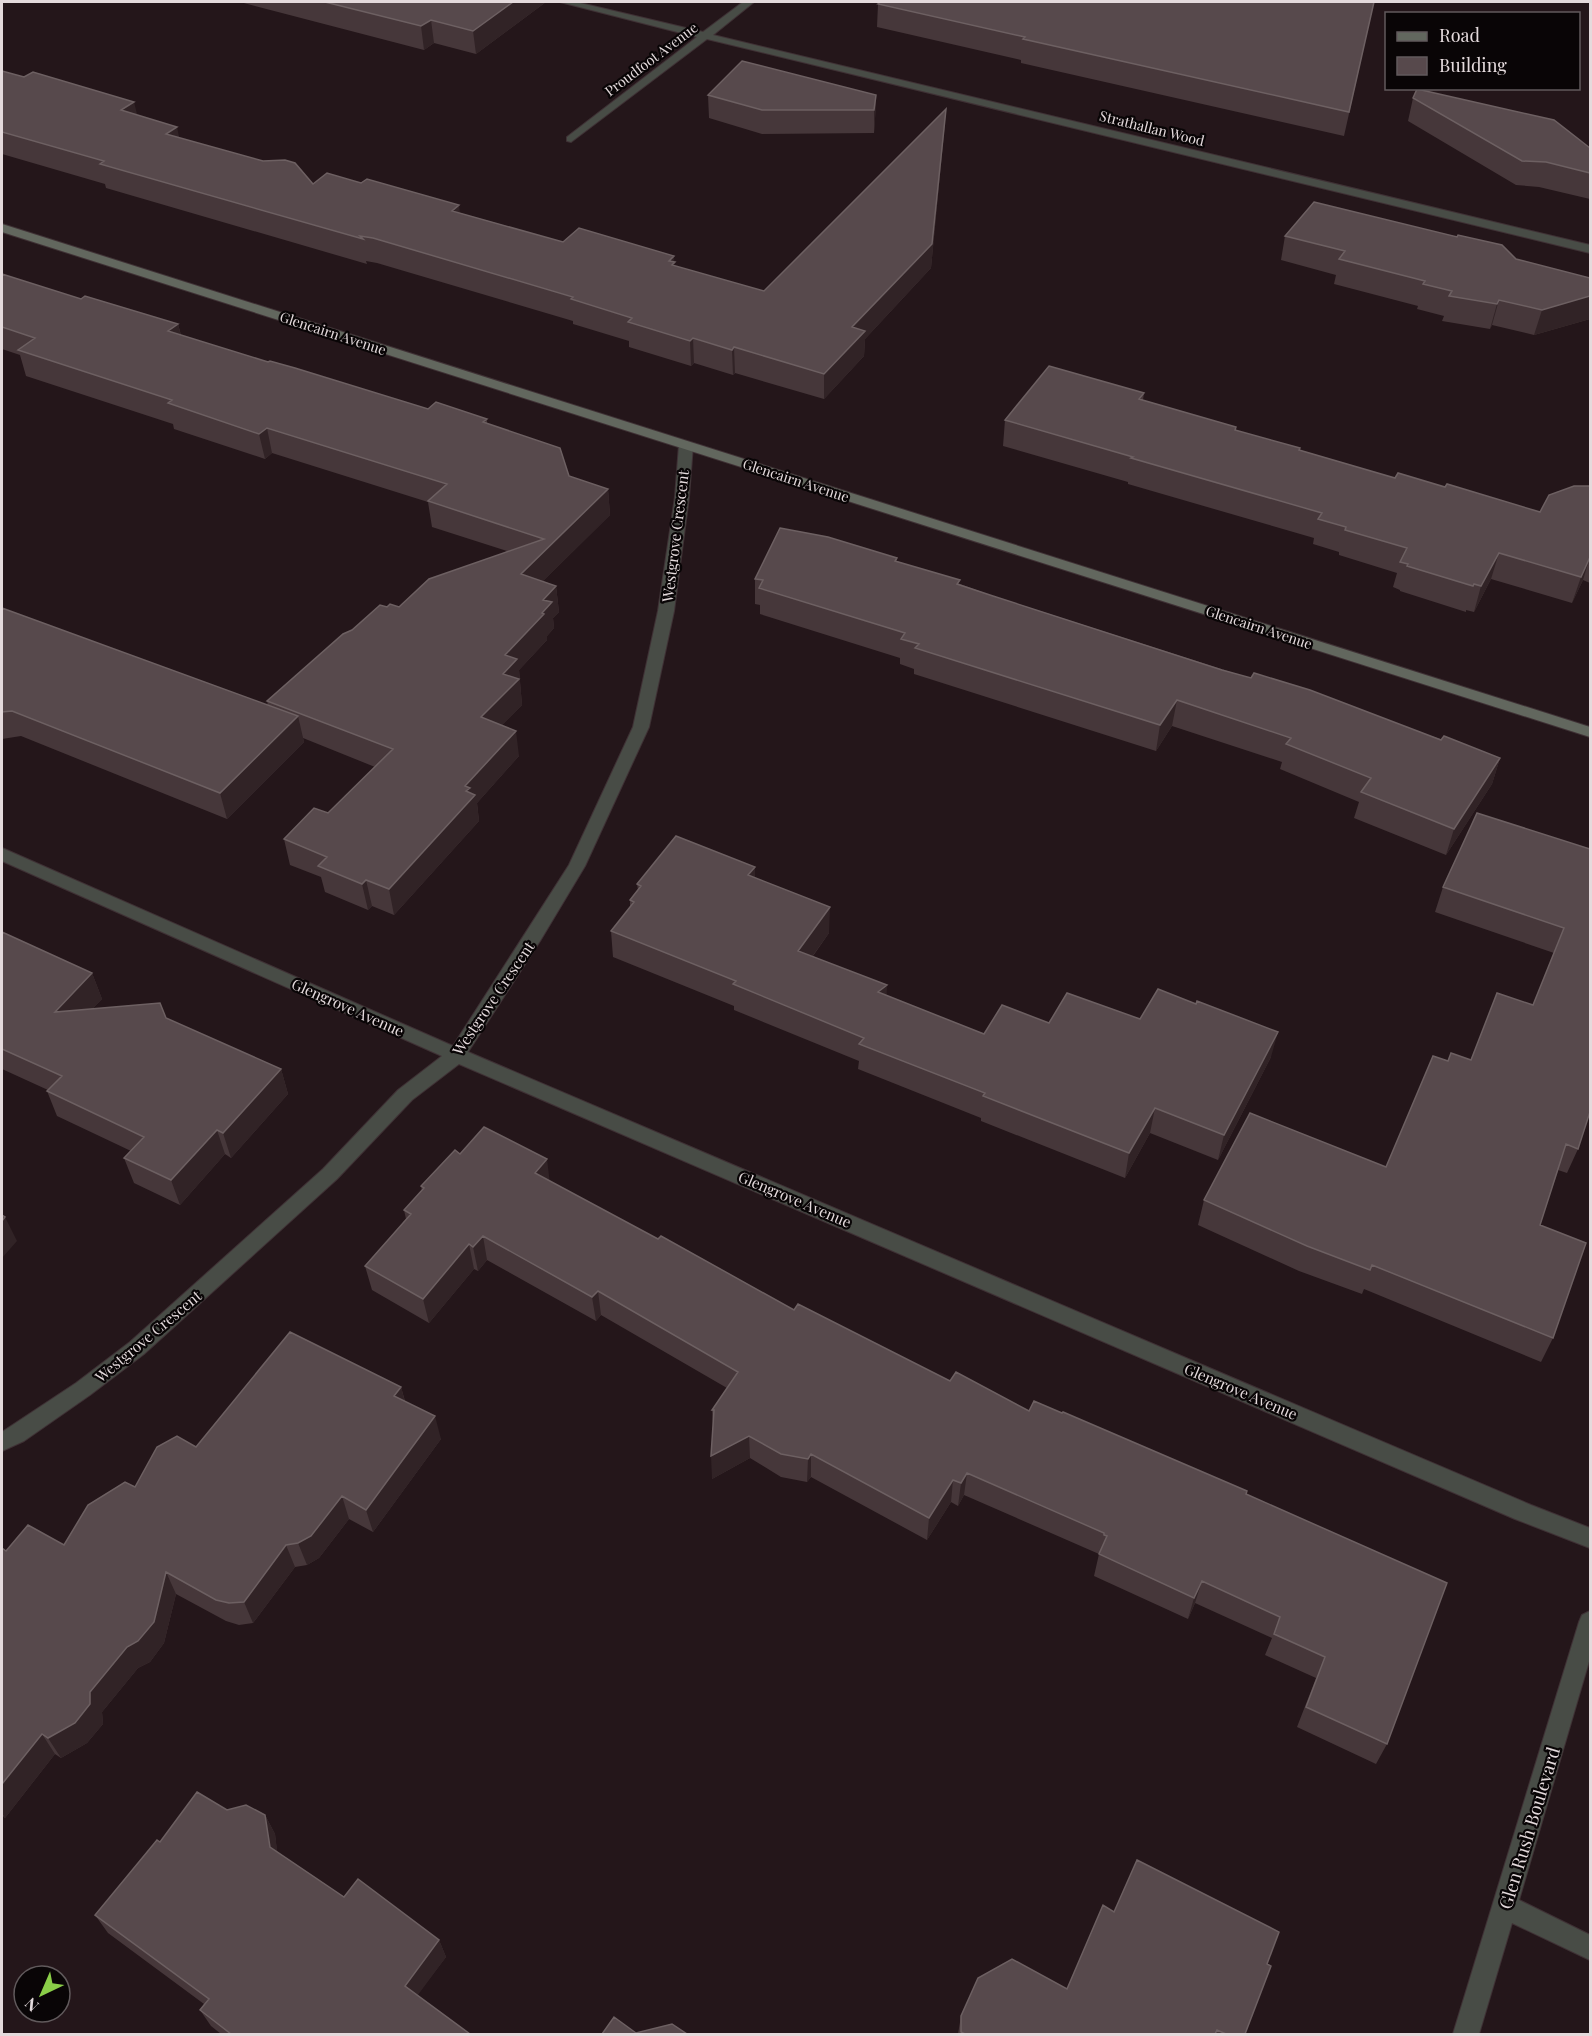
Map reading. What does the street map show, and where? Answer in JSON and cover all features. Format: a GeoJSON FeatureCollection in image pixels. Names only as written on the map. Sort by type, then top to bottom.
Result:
{"type":"FeatureCollection","features":[{"type":"Feature","properties":{"kind":"street","name":"Strathallan Wood"},"geometry":{"type":"LineString","coordinates":[[565,2],[1590,249]]}},
{"type":"Feature","properties":{"kind":"street","name":"Proudfoot Avenue"},"geometry":{"type":"LineString","coordinates":[[571,139],[749,2]]}},
{"type":"Feature","properties":{"kind":"street","name":"Glencairn Avenue"},"geometry":{"type":"LineString","coordinates":[[2,228],[1590,732]]}},
{"type":"Feature","properties":{"kind":"street","name":"Westgrove Crescent"},"geometry":{"type":"LineString","coordinates":[[2,1442],[83,1389],[137,1348],[330,1174],[405,1095],[457,1054],[534,937],[577,866],[641,727],[666,611],[682,497],[686,445]]}},
{"type":"Feature","properties":{"kind":"street","name":"Glengrove Avenue"},"geometry":{"type":"LineString","coordinates":[[2,854],[457,1054],[1523,1512],[1590,1538]]}},
{"type":"Feature","properties":{"kind":"street","name":"Glen Rush Boulevard"},"geometry":{"type":"LineString","coordinates":[[1466,2034],[1590,1622]]}},
{"type":"Feature","properties":{"kind":"street"},"geometry":{"type":"LineString","coordinates":[[1506,1907],[1590,1948]]}},
{"type":"Feature","properties":{"kind":"building"},"geometry":{"type":"Polygon","coordinates":[[[325,2],[513,2],[473,31],[431,20],[421,26],[325,2]]]}},
{"type":"Feature","properties":{"kind":"building"},"geometry":{"type":"Polygon","coordinates":[[[881,2],[1374,2],[1349,112],[878,4],[881,2]]]}},
{"type":"Feature","properties":{"kind":"building"},"geometry":{"type":"Polygon","coordinates":[[[742,61],[876,95],[874,110],[762,110],[708,95],[742,61]]]}},
{"type":"Feature","properties":{"kind":"building"},"geometry":{"type":"Polygon","coordinates":[[[2,71],[24,77],[33,72],[134,102],[121,110],[177,127],[166,134],[263,161],[285,160],[295,163],[313,184],[327,173],[361,183],[367,179],[459,205],[452,211],[563,242],[579,228],[674,256],[669,261],[675,262],[672,265],[764,291],[946,109],[932,244],[852,327],[865,331],[824,374],[734,347],[732,350],[693,338],[690,341],[628,322],[632,318],[571,299],[573,297],[373,238],[360,236],[363,239],[100,164],[104,161],[2,132],[2,71]]]}},
{"type":"Feature","properties":{"kind":"building"},"geometry":{"type":"Polygon","coordinates":[[[1417,90],[1421,90],[1554,120],[1590,148],[1590,173],[1546,162],[1522,161],[1413,98],[1417,90]]]}},
{"type":"Feature","properties":{"kind":"building"},"geometry":{"type":"Polygon","coordinates":[[[1314,202],[1457,237],[1458,235],[1502,245],[1516,259],[1590,278],[1590,296],[1542,310],[1499,300],[1497,304],[1449,296],[1452,291],[1423,284],[1425,281],[1339,259],[1345,251],[1285,236],[1314,202]]]}},
{"type":"Feature","properties":{"kind":"building"},"geometry":{"type":"Polygon","coordinates":[[[2,274],[81,299],[85,296],[178,324],[168,331],[268,362],[295,368],[428,409],[436,402],[487,419],[483,422],[560,448],[569,476],[608,489],[521,574],[556,586],[543,600],[552,602],[542,613],[544,614],[505,655],[517,659],[503,674],[519,679],[481,717],[516,731],[465,786],[470,788],[466,791],[475,795],[389,889],[366,880],[362,884],[318,866],[327,857],[284,839],[314,808],[328,813],[393,749],[267,701],[343,634],[352,630],[380,605],[387,607],[390,604],[399,607],[429,579],[544,539],[428,501],[447,484],[267,428],[259,434],[168,403],[172,400],[18,350],[35,338],[2,327],[2,274]]]}},
{"type":"Feature","properties":{"kind":"building"},"geometry":{"type":"Polygon","coordinates":[[[1049,366],[1144,393],[1139,399],[1236,427],[1235,430],[1300,448],[1299,450],[1395,478],[1398,473],[1445,487],[1447,484],[1540,512],[1549,495],[1574,486],[1590,486],[1590,557],[1581,577],[1499,553],[1481,586],[1474,584],[1473,586],[1407,566],[1408,564],[1400,562],[1407,548],[1345,530],[1346,527],[1318,519],[1322,513],[1005,420],[1049,366]]]}},
{"type":"Feature","properties":{"kind":"building"},"geometry":{"type":"Polygon","coordinates":[[[780,528],[828,537],[897,558],[895,561],[960,580],[957,584],[993,596],[1222,670],[1251,678],[1254,673],[1310,690],[1441,740],[1444,736],[1500,758],[1454,829],[1361,792],[1371,778],[1286,744],[1291,738],[1177,700],[1160,725],[915,648],[919,644],[901,639],[905,633],[759,588],[763,580],[755,579],[780,528]]]}},
{"type":"Feature","properties":{"kind":"building"},"geometry":{"type":"Polygon","coordinates":[[[2,608],[298,716],[220,793],[12,711],[2,712],[2,608]]]}},
{"type":"Feature","properties":{"kind":"building"},"geometry":{"type":"Polygon","coordinates":[[[1477,813],[1590,849],[1590,1112],[1578,1149],[1566,1144],[1540,1225],[1586,1243],[1553,1338],[1372,1265],[1370,1270],[1307,1246],[1204,1200],[1250,1113],[1386,1167],[1433,1056],[1448,1061],[1451,1053],[1471,1060],[1497,993],[1533,1005],[1564,928],[1443,887],[1477,813]]]}},
{"type":"Feature","properties":{"kind":"building"},"geometry":{"type":"Polygon","coordinates":[[[676,836],[755,867],[748,875],[830,907],[798,951],[887,985],[878,992],[984,1034],[1002,1005],[1049,1023],[1067,993],[1140,1019],[1158,989],[1196,1004],[1197,1001],[1278,1032],[1224,1135],[1155,1108],[1129,1153],[859,1044],[864,1038],[733,984],[736,981],[611,931],[634,902],[630,900],[641,886],[637,884],[676,836]]]}},
{"type":"Feature","properties":{"kind":"building"},"geometry":{"type":"Polygon","coordinates":[[[2,932],[92,973],[55,1012],[160,1003],[166,1018],[281,1069],[223,1133],[217,1130],[171,1180],[124,1158],[144,1137],[47,1091],[62,1076],[2,1049],[2,932]]]}},
{"type":"Feature","properties":{"kind":"building"},"geometry":{"type":"Polygon","coordinates":[[[484,1127],[547,1159],[535,1173],[658,1239],[661,1236],[794,1310],[798,1304],[950,1381],[956,1372],[1029,1411],[1034,1401],[1063,1412],[1247,1491],[1246,1494],[1447,1583],[1387,1744],[1306,1707],[1325,1657],[1274,1634],[1280,1617],[1202,1581],[1194,1598],[1099,1554],[1107,1536],[1104,1533],[967,1473],[961,1483],[953,1480],[929,1518],[811,1454],[808,1459],[781,1454],[749,1436],[711,1456],[714,1410],[712,1410],[738,1372],[598,1291],[592,1297],[483,1236],[473,1247],[469,1244],[423,1299],[365,1266],[411,1214],[404,1210],[424,1188],[421,1186],[455,1150],[460,1154],[484,1127]]]}},
{"type":"Feature","properties":{"kind":"building"},"geometry":{"type":"Polygon","coordinates":[[[290,1332],[401,1387],[394,1396],[435,1416],[366,1510],[342,1496],[311,1536],[298,1543],[286,1545],[244,1602],[229,1603],[216,1600],[166,1572],[154,1622],[138,1641],[127,1647],[90,1692],[90,1704],[75,1723],[48,1738],[42,1734],[2,1784],[2,1548],[6,1551],[28,1525],[64,1545],[88,1505],[125,1482],[135,1487],[157,1447],[177,1436],[196,1447],[290,1332]]]}},
{"type":"Feature","properties":{"kind":"building"},"geometry":{"type":"Polygon","coordinates":[[[197,1792],[227,1810],[246,1805],[265,1815],[270,1847],[344,1897],[358,1879],[439,1940],[405,1986],[470,2034],[231,2034],[200,2010],[209,1999],[95,1915],[157,1840],[160,1842],[197,1792]]]}},
{"type":"Feature","properties":{"kind":"building"},"geometry":{"type":"Polygon","coordinates":[[[1137,1860],[1279,1932],[1267,1964],[1271,1966],[1245,2034],[1226,2034],[1217,2030],[1215,2034],[965,2034],[961,2032],[961,2016],[978,1978],[1012,1959],[1067,1989],[1103,1905],[1114,1912],[1137,1860]]]}},
{"type":"Feature","properties":{"kind":"building"},"geometry":{"type":"Polygon","coordinates":[[[614,2017],[636,2033],[672,2024],[687,2034],[602,2034],[614,2017]]]}}]}
